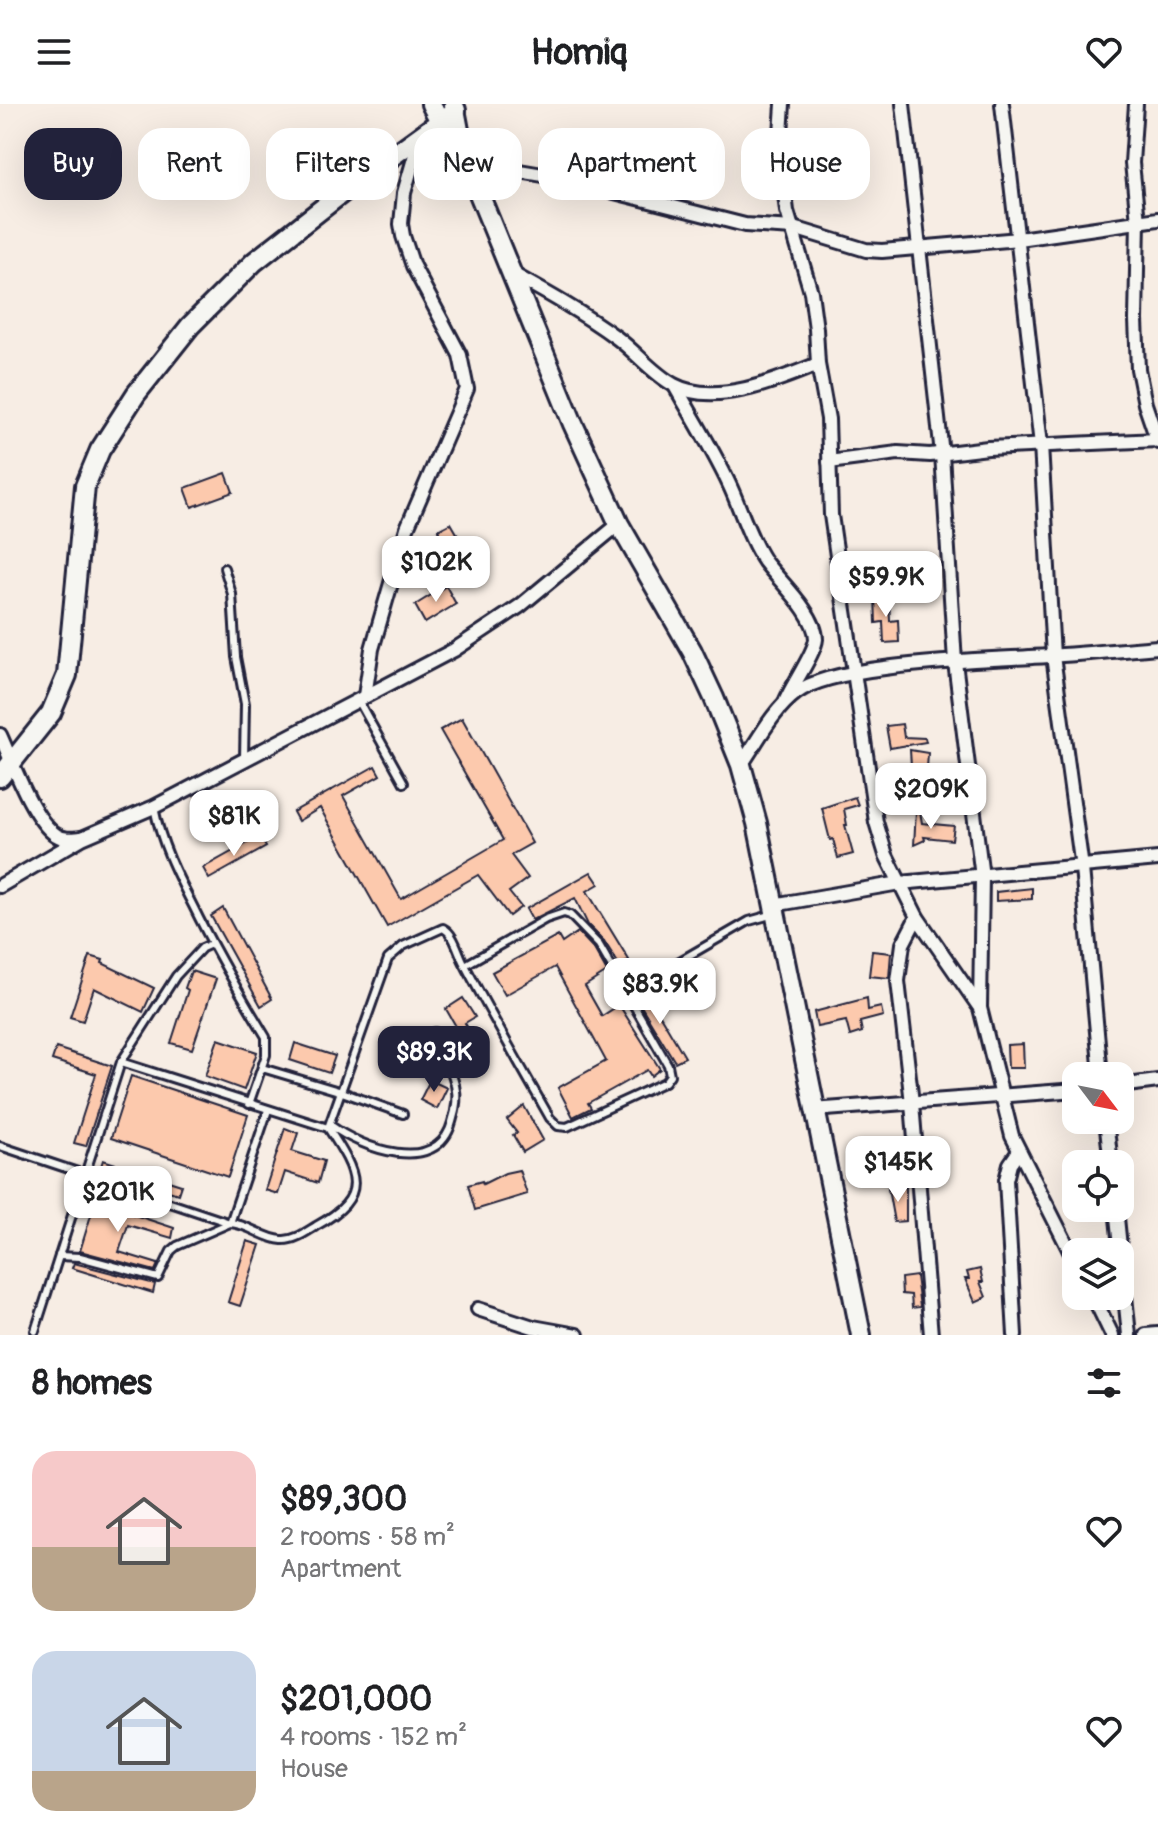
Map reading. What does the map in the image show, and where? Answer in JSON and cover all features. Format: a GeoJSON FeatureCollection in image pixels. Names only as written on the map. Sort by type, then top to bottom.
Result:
{"type":"FeatureCollection","features":[{"type":"Feature","properties":{"kind":"main road"},"geometry":{"type":"LineString","coordinates":[[431,104],[443,128]]}},
{"type":"Feature","properties":{"kind":"main road"},"geometry":{"type":"LineString","coordinates":[[430,128],[455,107]]}},
{"type":"Feature","properties":{"kind":"main road"},"geometry":{"type":"LineString","coordinates":[[455,107],[459,128]]}},
{"type":"Feature","properties":{"kind":"main road"},"geometry":{"type":"LineString","coordinates":[[6,770],[51,713],[67,675],[85,486],[111,432],[172,348],[216,298],[292,231],[414,139]]}},
{"type":"Feature","properties":{"kind":"main road"},"geometry":{"type":"LineString","coordinates":[[482,200],[573,424],[619,524],[692,651],[741,765],[757,823],[859,1333]]}},
{"type":"Feature","properties":{"kind":"street"},"geometry":{"type":"LineString","coordinates":[[783,104],[780,149],[787,211],[811,292],[818,364],[828,419],[831,515],[876,822],[886,855],[917,917],[980,1008]]}},
{"type":"Feature","properties":{"kind":"street"},"geometry":{"type":"LineString","coordinates":[[903,104],[942,454],[955,662],[982,877],[980,1008],[1001,1096],[1019,1151],[1063,1238]]}},
{"type":"Feature","properties":{"kind":"street"},"geometry":{"type":"LineString","coordinates":[[1002,104],[1041,445],[1053,656],[1082,868],[1100,1062]]}},
{"type":"Feature","properties":{"kind":"street"},"geometry":{"type":"LineString","coordinates":[[829,462],[898,453],[942,454],[988,448],[1158,440],[1145,404],[1138,369],[1138,221],[1132,163],[1136,104]]}},
{"type":"Feature","properties":{"kind":"street"},"geometry":{"type":"LineString","coordinates":[[362,698],[372,649],[407,528],[467,389],[460,355],[413,266],[403,236],[404,193],[414,158]]}},
{"type":"Feature","properties":{"kind":"street"},"geometry":{"type":"LineString","coordinates":[[522,170],[745,225],[794,228],[866,250],[1019,239],[1158,219]]}},
{"type":"Feature","properties":{"kind":"street"},"geometry":{"type":"LineString","coordinates":[[511,273],[579,312],[675,386],[729,482],[762,557],[813,625],[816,636],[814,649],[783,706]]}},
{"type":"Feature","properties":{"kind":"street"},"geometry":{"type":"LineString","coordinates":[[675,386],[701,392],[747,390],[774,383],[818,364]]}},
{"type":"Feature","properties":{"kind":"street"},"geometry":{"type":"LineString","coordinates":[[0,886],[82,838],[154,807],[454,650],[520,606],[619,524]]}},
{"type":"Feature","properties":{"kind":"street"},"geometry":{"type":"LineString","coordinates":[[741,765],[783,706],[796,692],[812,684],[855,673],[955,662],[1158,647]]}},
{"type":"Feature","properties":{"kind":"street"},"geometry":{"type":"LineString","coordinates":[[0,735],[6,770],[48,828],[68,839],[82,838]]}},
{"type":"Feature","properties":{"kind":"street"},"geometry":{"type":"LineString","coordinates":[[774,910],[900,883],[1158,859]]}},
{"type":"Feature","properties":{"kind":"street"},"geometry":{"type":"LineString","coordinates":[[917,917],[903,944],[898,966],[931,1335]]}},
{"type":"Feature","properties":{"kind":"street"},"geometry":{"type":"LineString","coordinates":[[1134,1084],[1158,1081]]}},
{"type":"Feature","properties":{"kind":"street"},"geometry":{"type":"LineString","coordinates":[[813,1110],[1062,1091]]}},
{"type":"Feature","properties":{"kind":"street"},"geometry":{"type":"LineString","coordinates":[[1015,1335],[1006,1180],[1010,1164],[1019,1151]]}},
{"type":"Feature","properties":{"kind":"street"},"geometry":{"type":"LineString","coordinates":[[1117,1222],[1129,1335]]}},
{"type":"Feature","properties":{"kind":"street"},"geometry":{"type":"LineString","coordinates":[[478,1309],[533,1327],[577,1335]]}},
{"type":"Feature","properties":{"kind":"street"},"geometry":{"type":"LineString","coordinates":[[1100,1310],[1112,1335]]}},
{"type":"Feature","properties":{"kind":"street"},"geometry":{"type":"LineString","coordinates":[[1146,1335],[1158,1334]]}},
{"type":"Feature","properties":{"kind":"lane"},"geometry":{"type":"LineString","coordinates":[[224,568],[232,594],[236,657],[245,704],[247,733],[244,759]]}},
{"type":"Feature","properties":{"kind":"lane"},"geometry":{"type":"LineString","coordinates":[[362,698],[404,783]]}},
{"type":"Feature","properties":{"kind":"lane"},"geometry":{"type":"LineString","coordinates":[[154,807],[159,834],[169,859],[211,944],[266,1037],[262,1068],[249,1104]]}},
{"type":"Feature","properties":{"kind":"lane"},"geometry":{"type":"LineString","coordinates":[[626,992],[749,921],[774,910]]}},
{"type":"Feature","properties":{"kind":"lane"},"geometry":{"type":"LineString","coordinates":[[329,1127],[382,972],[392,955],[403,946],[443,928],[450,932],[465,965],[550,1118],[563,1128],[665,1082],[670,1075],[668,1065],[591,934],[574,918],[564,913],[523,931],[465,965]]}},
{"type":"Feature","properties":{"kind":"lane"},"geometry":{"type":"LineString","coordinates":[[35,1331],[121,1062],[176,976],[202,948],[211,944]]}},
{"type":"Feature","properties":{"kind":"lane"},"geometry":{"type":"LineString","coordinates":[[121,1062],[329,1127],[352,1141],[405,1154],[425,1151],[438,1144],[450,1130],[456,1108],[456,1086],[435,1032]]}},
{"type":"Feature","properties":{"kind":"lane"},"geometry":{"type":"LineString","coordinates":[[262,1068],[403,1114]]}},
{"type":"Feature","properties":{"kind":"lane"},"geometry":{"type":"LineString","coordinates":[[59,1256],[80,1257],[154,1278],[161,1275],[171,1251],[177,1246],[230,1223],[268,1110]]}},
{"type":"Feature","properties":{"kind":"lane"},"geometry":{"type":"LineString","coordinates":[[0,1146],[230,1223],[238,1223],[280,1240],[288,1240],[337,1215],[352,1196],[355,1180],[329,1127]]}},
{"type":"Feature","properties":{"kind":"building"},"geometry":{"type":"Polygon","coordinates":[[[226,473],[233,492],[192,507],[185,488],[226,473]]]}},
{"type":"Feature","properties":{"kind":"building"},"geometry":{"type":"Polygon","coordinates":[[[451,523],[476,566],[462,574],[438,530],[451,523]]]}},
{"type":"Feature","properties":{"kind":"building"},"geometry":{"type":"Polygon","coordinates":[[[446,586],[456,604],[425,623],[415,605],[446,586]]]}},
{"type":"Feature","properties":{"kind":"building"},"geometry":{"type":"Polygon","coordinates":[[[875,594],[889,594],[890,621],[898,620],[899,642],[884,643],[883,622],[876,623],[875,594]]]}},
{"type":"Feature","properties":{"kind":"building"},"geometry":{"type":"Polygon","coordinates":[[[462,718],[532,843],[511,855],[528,878],[509,892],[521,907],[509,916],[478,875],[387,927],[320,808],[298,821],[293,812],[375,766],[380,775],[343,796],[401,899],[503,840],[440,730],[462,718]]]}},
{"type":"Feature","properties":{"kind":"building"},"geometry":{"type":"Polygon","coordinates":[[[902,724],[904,737],[925,738],[926,742],[890,748],[886,726],[902,724]]]}},
{"type":"Feature","properties":{"kind":"building"},"geometry":{"type":"Polygon","coordinates":[[[910,750],[928,753],[925,800],[915,800],[916,781],[912,782],[910,750]]]}},
{"type":"Feature","properties":{"kind":"building"},"geometry":{"type":"Polygon","coordinates":[[[855,797],[858,805],[844,809],[853,854],[838,858],[822,808],[855,797]]]}},
{"type":"Feature","properties":{"kind":"building"},"geometry":{"type":"Polygon","coordinates":[[[916,811],[920,811],[922,823],[954,826],[952,840],[924,837],[925,840],[914,845],[916,811]]]}},
{"type":"Feature","properties":{"kind":"building"},"geometry":{"type":"Polygon","coordinates":[[[260,836],[266,847],[209,879],[203,868],[260,836]]]}},
{"type":"Feature","properties":{"kind":"building"},"geometry":{"type":"Polygon","coordinates":[[[591,872],[599,884],[587,891],[629,960],[620,966],[604,941],[588,925],[575,898],[532,920],[526,909],[591,872]]]}},
{"type":"Feature","properties":{"kind":"building"},"geometry":{"type":"Polygon","coordinates":[[[1032,888],[1032,899],[996,901],[996,892],[1032,888]]]}},
{"type":"Feature","properties":{"kind":"building"},"geometry":{"type":"Polygon","coordinates":[[[223,908],[272,999],[261,1006],[211,916],[223,908]]]}},
{"type":"Feature","properties":{"kind":"building"},"geometry":{"type":"Polygon","coordinates":[[[578,932],[594,949],[607,972],[585,986],[602,1016],[619,1005],[660,1069],[651,1076],[647,1070],[588,1103],[591,1108],[573,1117],[558,1088],[606,1061],[555,967],[505,995],[492,972],[558,936],[562,943],[578,932]]]}},
{"type":"Feature","properties":{"kind":"building"},"geometry":{"type":"Polygon","coordinates":[[[872,951],[891,953],[889,978],[869,976],[872,951]]]}},
{"type":"Feature","properties":{"kind":"building"},"geometry":{"type":"Polygon","coordinates":[[[90,956],[154,988],[143,1012],[94,988],[83,1021],[70,1017],[90,956]]]}},
{"type":"Feature","properties":{"kind":"building"},"geometry":{"type":"Polygon","coordinates":[[[191,971],[216,979],[192,1049],[171,1043],[191,971]]]}},
{"type":"Feature","properties":{"kind":"building"},"geometry":{"type":"Polygon","coordinates":[[[645,990],[685,1057],[675,1062],[635,996],[645,990]]]}},
{"type":"Feature","properties":{"kind":"building"},"geometry":{"type":"Polygon","coordinates":[[[463,998],[475,1017],[465,1023],[469,1030],[461,1035],[446,1009],[463,998]]]}},
{"type":"Feature","properties":{"kind":"building"},"geometry":{"type":"Polygon","coordinates":[[[867,998],[868,1010],[881,1007],[883,1016],[860,1022],[862,1032],[850,1036],[846,1021],[817,1027],[814,1012],[867,998]]]}},
{"type":"Feature","properties":{"kind":"building"},"geometry":{"type":"Polygon","coordinates":[[[218,1039],[257,1052],[244,1090],[205,1076],[218,1039]]]}},
{"type":"Feature","properties":{"kind":"building"},"geometry":{"type":"Polygon","coordinates":[[[295,1043],[335,1056],[329,1073],[290,1060],[295,1043]]]}},
{"type":"Feature","properties":{"kind":"building"},"geometry":{"type":"Polygon","coordinates":[[[1023,1044],[1024,1068],[1008,1068],[1007,1045],[1023,1044]]]}},
{"type":"Feature","properties":{"kind":"building"},"geometry":{"type":"Polygon","coordinates":[[[56,1048],[112,1066],[86,1146],[74,1143],[96,1074],[52,1060],[56,1048]]]}},
{"type":"Feature","properties":{"kind":"building"},"geometry":{"type":"Polygon","coordinates":[[[131,1076],[248,1115],[228,1177],[111,1138],[131,1076]]]}},
{"type":"Feature","properties":{"kind":"building"},"geometry":{"type":"Polygon","coordinates":[[[430,1080],[447,1088],[437,1109],[420,1100],[430,1080]]]}},
{"type":"Feature","properties":{"kind":"building"},"geometry":{"type":"Polygon","coordinates":[[[524,1106],[543,1140],[523,1152],[513,1135],[517,1133],[507,1120],[524,1106]]]}},
{"type":"Feature","properties":{"kind":"building"},"geometry":{"type":"Polygon","coordinates":[[[285,1128],[298,1133],[292,1151],[324,1161],[318,1183],[285,1172],[278,1194],[265,1190],[285,1128]]]}},
{"type":"Feature","properties":{"kind":"building"},"geometry":{"type":"Polygon","coordinates":[[[103,1160],[181,1185],[178,1194],[100,1169],[103,1160]]]}},
{"type":"Feature","properties":{"kind":"building"},"geometry":{"type":"Polygon","coordinates":[[[519,1170],[527,1194],[475,1210],[468,1185],[482,1181],[483,1184],[519,1170]]]}},
{"type":"Feature","properties":{"kind":"building"},"geometry":{"type":"Polygon","coordinates":[[[906,1187],[906,1221],[894,1222],[888,1189],[906,1187]]]}},
{"type":"Feature","properties":{"kind":"building"},"geometry":{"type":"Polygon","coordinates":[[[95,1202],[174,1228],[172,1238],[128,1225],[119,1252],[158,1264],[155,1271],[80,1251],[95,1202]]]}},
{"type":"Feature","properties":{"kind":"building"},"geometry":{"type":"Polygon","coordinates":[[[247,1241],[260,1245],[240,1306],[228,1302],[247,1241]]]}},
{"type":"Feature","properties":{"kind":"building"},"geometry":{"type":"Polygon","coordinates":[[[74,1263],[155,1284],[153,1293],[72,1268],[74,1263]]]}},
{"type":"Feature","properties":{"kind":"building"},"geometry":{"type":"Polygon","coordinates":[[[980,1269],[983,1282],[980,1282],[986,1297],[975,1302],[965,1279],[969,1279],[967,1272],[980,1269]]]}},
{"type":"Feature","properties":{"kind":"building"},"geometry":{"type":"Polygon","coordinates":[[[916,1276],[920,1307],[912,1308],[911,1295],[902,1294],[901,1278],[916,1276]]]}}]}
